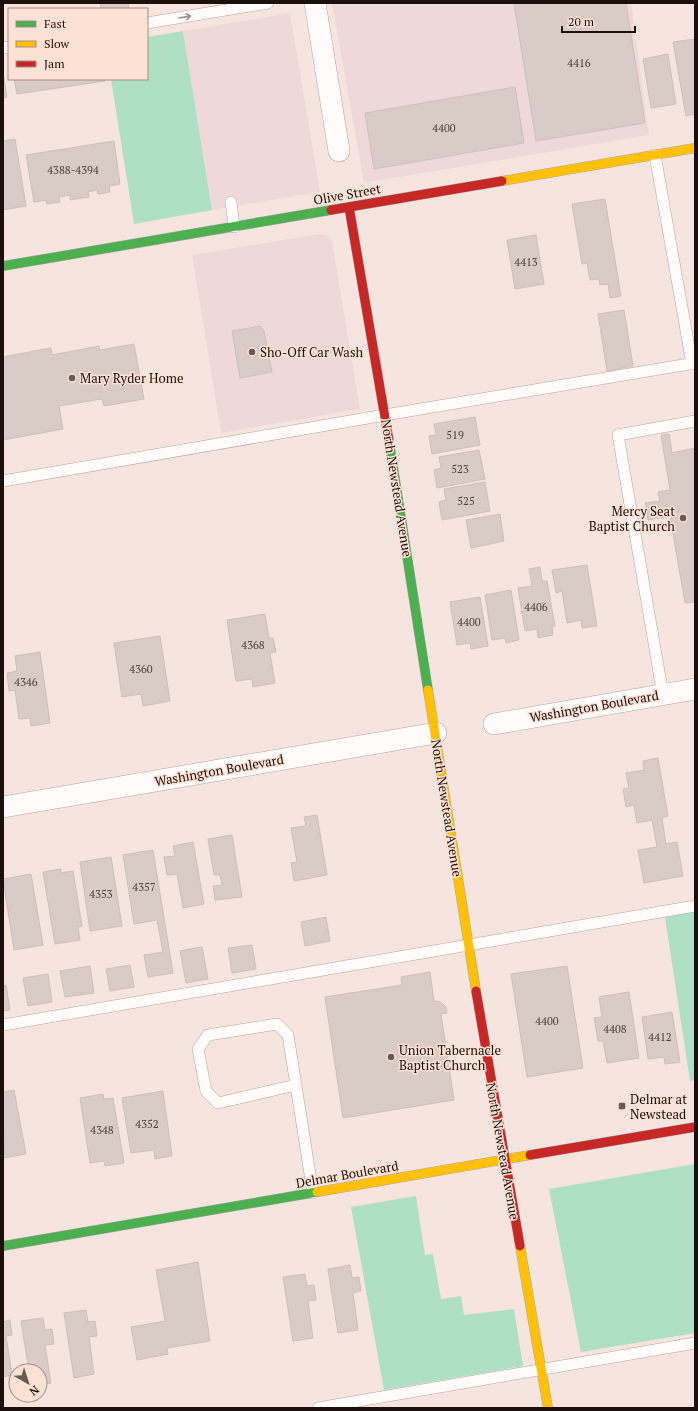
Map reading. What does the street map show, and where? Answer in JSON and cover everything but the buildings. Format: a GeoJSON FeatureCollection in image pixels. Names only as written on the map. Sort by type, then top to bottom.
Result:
{"type":"FeatureCollection","features":[{"type":"Feature","properties":{"kind":"street"},"geometry":{"type":"LineString","coordinates":[[315,3],[339,152]]}},
{"type":"Feature","properties":{"kind":"street","name":"Olive Street"},"geometry":{"type":"LineString","coordinates":[[3,266],[695,148]]}},
{"type":"Feature","properties":{"kind":"street","name":"North Newstead Avenue"},"geometry":{"type":"LineString","coordinates":[[349,207],[385,414],[468,945],[548,1408]]}},
{"type":"Feature","properties":{"kind":"street","name":"Washington Boulevard"},"geometry":{"type":"LineString","coordinates":[[494,724],[695,689]]}},
{"type":"Feature","properties":{"kind":"street","name":"Washington Boulevard"},"geometry":{"type":"LineString","coordinates":[[3,807],[436,733]]}},
{"type":"Feature","properties":{"kind":"street","name":"Delmar Boulevard"},"geometry":{"type":"LineString","coordinates":[[3,1246],[695,1127]]}},
{"type":"Feature","properties":{"kind":"lane"},"geometry":{"type":"LineString","coordinates":[[148,23],[268,3]]}},
{"type":"Feature","properties":{"kind":"lane"},"geometry":{"type":"LineString","coordinates":[[3,481],[385,414],[693,364],[655,154]]}},
{"type":"Feature","properties":{"kind":"lane"},"geometry":{"type":"LineString","coordinates":[[230,202],[234,227]]}},
{"type":"Feature","properties":{"kind":"lane"},"geometry":{"type":"LineString","coordinates":[[663,695],[618,435],[695,421]]}},
{"type":"Feature","properties":{"kind":"lane"},"geometry":{"type":"LineString","coordinates":[[3,1025],[695,906]]}},
{"type":"Feature","properties":{"kind":"lane"},"geometry":{"type":"LineString","coordinates":[[296,1085],[218,1103],[206,1090],[198,1049],[208,1035],[276,1024],[288,1035],[296,1085],[313,1193]]}},
{"type":"Feature","properties":{"kind":"lane"},"geometry":{"type":"LineString","coordinates":[[318,1408],[695,1343]]}},
{"type":"Feature","properties":{"kind":"shaded area"},"geometry":{"type":"Polygon","coordinates":[[[332,3],[631,3],[649,135],[364,183],[332,3]]]}},
{"type":"Feature","properties":{"kind":"shaded area"},"geometry":{"type":"Polygon","coordinates":[[[290,13],[320,192],[212,210],[183,31],[290,13]]]}},
{"type":"Feature","properties":{"kind":"shaded area"},"geometry":{"type":"Polygon","coordinates":[[[318,234],[327,235],[332,241],[360,409],[221,433],[192,255],[318,234]]]}},
{"type":"Feature","properties":{"kind":"green space"},"geometry":{"type":"Polygon","coordinates":[[[183,31],[212,210],[134,224],[111,80],[148,80],[148,37],[183,31]]]}},
{"type":"Feature","properties":{"kind":"green space"},"geometry":{"type":"Polygon","coordinates":[[[695,912],[695,1080],[690,1081],[665,917],[695,912]]]}},
{"type":"Feature","properties":{"kind":"green space"},"geometry":{"type":"Polygon","coordinates":[[[695,1164],[695,1333],[581,1352],[549,1189],[695,1164]]]}},
{"type":"Feature","properties":{"kind":"green space"},"geometry":{"type":"Polygon","coordinates":[[[416,1196],[425,1255],[433,1254],[441,1299],[461,1296],[464,1315],[514,1309],[523,1366],[384,1390],[351,1207],[416,1196]]]}},
{"type":"Feature","properties":{"kind":"traffic: fast"},"geometry":{"type":"LineString","coordinates":[[3,266],[331,210]]}},
{"type":"Feature","properties":{"kind":"traffic: fast"},"geometry":{"type":"LineString","coordinates":[[389,441],[428,690]]}},
{"type":"Feature","properties":{"kind":"traffic: fast"},"geometry":{"type":"LineString","coordinates":[[3,1246],[317,1192]]}},
{"type":"Feature","properties":{"kind":"traffic: slow"},"geometry":{"type":"LineString","coordinates":[[502,181],[695,148]]}},
{"type":"Feature","properties":{"kind":"traffic: slow"},"geometry":{"type":"LineString","coordinates":[[428,690],[476,991]]}},
{"type":"Feature","properties":{"kind":"traffic: slow"},"geometry":{"type":"LineString","coordinates":[[317,1192],[530,1155]]}},
{"type":"Feature","properties":{"kind":"traffic: slow"},"geometry":{"type":"LineString","coordinates":[[520,1246],[548,1408]]}},
{"type":"Feature","properties":{"kind":"traffic: jam"},"geometry":{"type":"LineString","coordinates":[[331,210],[502,181]]}},
{"type":"Feature","properties":{"kind":"traffic: jam"},"geometry":{"type":"LineString","coordinates":[[349,207],[389,441]]}},
{"type":"Feature","properties":{"kind":"traffic: jam"},"geometry":{"type":"LineString","coordinates":[[476,991],[520,1246]]}},
{"type":"Feature","properties":{"kind":"traffic: jam"},"geometry":{"type":"LineString","coordinates":[[530,1155],[695,1127]]}},
{"type":"Feature","properties":{"kind":"place","name":"Sho-Off Car Wash"},"geometry":{"type":"Point","coordinates":[252,352]}},
{"type":"Feature","properties":{"kind":"place","name":"Mary Ryder Home"},"geometry":{"type":"Point","coordinates":[72,378]}},
{"type":"Feature","properties":{"kind":"place","name":"Mercy Seat Baptist Church"},"geometry":{"type":"Point","coordinates":[683,518]}},
{"type":"Feature","properties":{"kind":"place","name":"Union Tabernacle Baptist Church"},"geometry":{"type":"Point","coordinates":[391,1057]}},
{"type":"Feature","properties":{"kind":"place","name":"Delmar at Newstead"},"geometry":{"type":"Point","coordinates":[622,1106]}}]}
